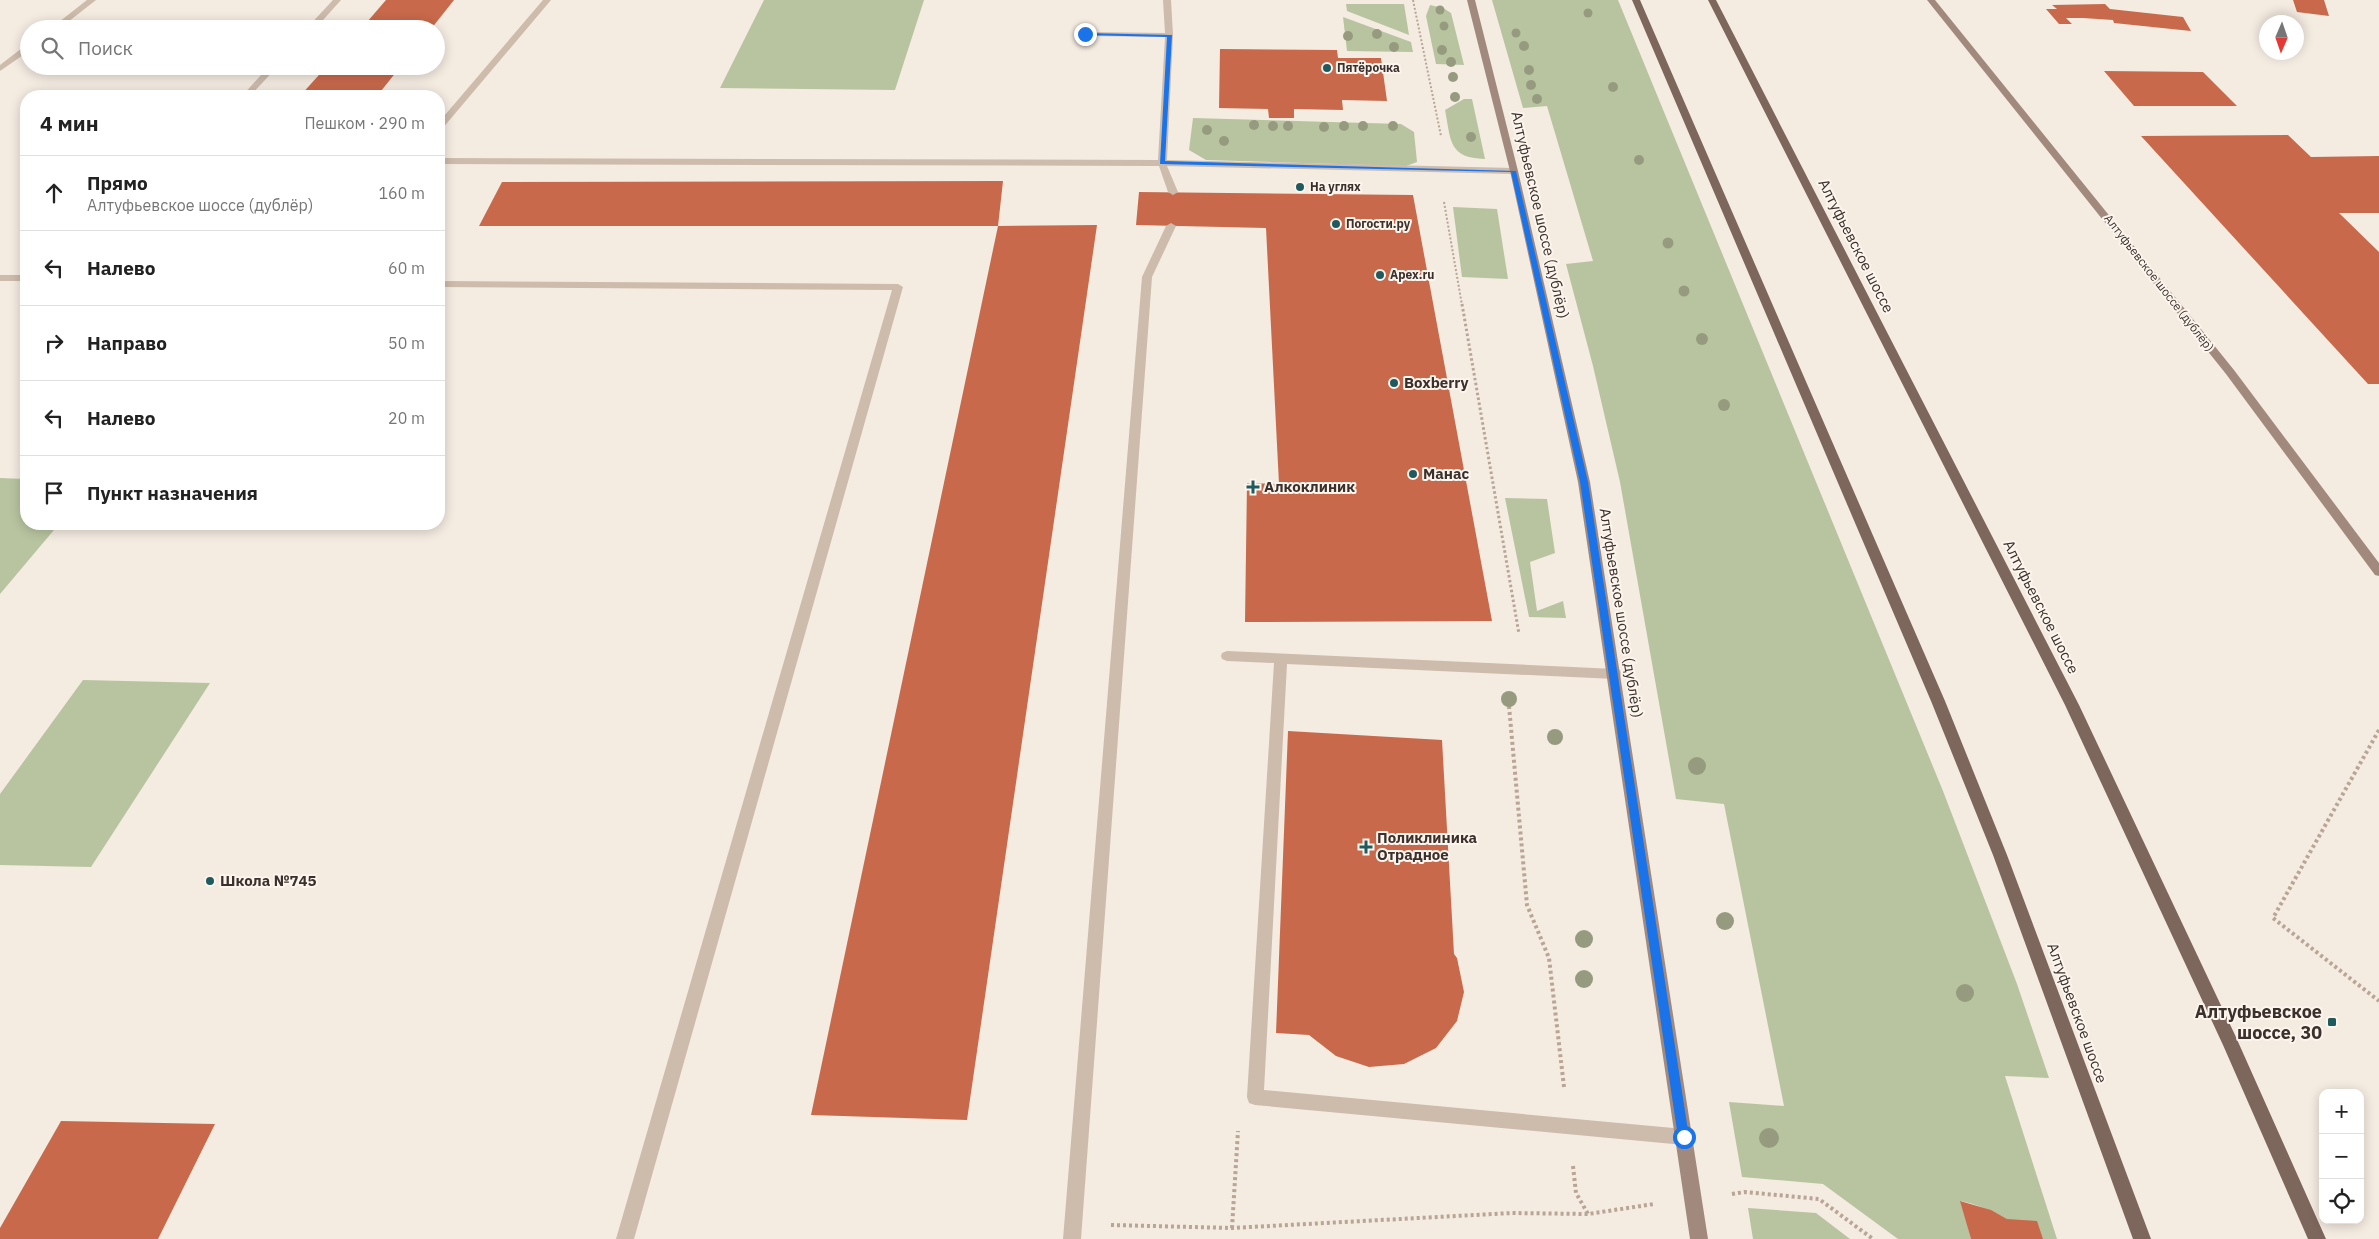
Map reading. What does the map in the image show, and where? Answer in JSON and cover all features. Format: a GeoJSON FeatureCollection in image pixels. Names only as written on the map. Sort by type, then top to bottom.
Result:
{"type":"FeatureCollection","features":[{"type":"Feature","properties":{"kind":"main road","name":"Алтуфьевское шоссе (дублёр)"},"geometry":{"type":"LineString","coordinates":[[1471,0],[1514,171],[1584,482],[1615,674],[1699,1239]]}},
{"type":"Feature","properties":{"kind":"main road","name":"Алтуфьевское шоссе"},"geometry":{"type":"LineString","coordinates":[[1636,0],[1941,710],[2017,901],[2142,1239]]}},
{"type":"Feature","properties":{"kind":"main road","name":"Алтуфьевское шоссе"},"geometry":{"type":"LineString","coordinates":[[1712,0],[2072,705],[2214,1006],[2317,1239]]}},
{"type":"Feature","properties":{"kind":"main road","name":"Алтуфьевское шоссе (дублёр)"},"geometry":{"type":"LineString","coordinates":[[1931,0],[2230,372],[2379,572]]}},
{"type":"Feature","properties":{"kind":"lane"},"geometry":{"type":"LineString","coordinates":[[66,20],[92,0]]}},
{"type":"Feature","properties":{"kind":"lane"},"geometry":{"type":"LineString","coordinates":[[318,20],[337,0]]}},
{"type":"Feature","properties":{"kind":"lane"},"geometry":{"type":"LineString","coordinates":[[445,120],[547,0]]}},
{"type":"Feature","properties":{"kind":"lane"},"geometry":{"type":"LineString","coordinates":[[1167,0],[1169,35],[1162,163],[1173,192]]}},
{"type":"Feature","properties":{"kind":"lane"},"geometry":{"type":"LineString","coordinates":[[1085,34],[1169,35]]}},
{"type":"Feature","properties":{"kind":"lane"},"geometry":{"type":"LineString","coordinates":[[0,69],[20,54]]}},
{"type":"Feature","properties":{"kind":"lane"},"geometry":{"type":"LineString","coordinates":[[252,90],[266,75]]}},
{"type":"Feature","properties":{"kind":"lane"},"geometry":{"type":"LineString","coordinates":[[445,161],[1162,163],[1514,171]]}},
{"type":"Feature","properties":{"kind":"lane"},"geometry":{"type":"LineString","coordinates":[[1072,1239],[1147,277],[1171,226]]}},
{"type":"Feature","properties":{"kind":"lane"},"geometry":{"type":"LineString","coordinates":[[0,278],[20,278]]}},
{"type":"Feature","properties":{"kind":"lane"},"geometry":{"type":"LineString","coordinates":[[445,284],[898,287],[626,1239]]}},
{"type":"Feature","properties":{"kind":"lane"},"geometry":{"type":"LineString","coordinates":[[1226,656],[1615,674]]}},
{"type":"Feature","properties":{"kind":"lane"},"geometry":{"type":"LineString","coordinates":[[1281,658],[1255,1097],[1684,1137]]}},
{"type":"Feature","properties":{"kind":"path"},"geometry":{"type":"LineString","coordinates":[[1074,1224],[1232,1228],[1512,1213],[1588,1214],[1576,1193],[1549,958],[1527,905],[1509,706],[1509,669],[1521,644],[1441,187],[1448,169],[1413,0]]}},
{"type":"Feature","properties":{"kind":"path"},"geometry":{"type":"LineString","coordinates":[[2379,730],[2273,918],[2379,1001]]}},
{"type":"Feature","properties":{"kind":"path"},"geometry":{"type":"LineString","coordinates":[[1232,1228],[1238,1120],[1255,1097]]}},
{"type":"Feature","properties":{"kind":"green space"},"geometry":{"type":"Polygon","coordinates":[[[764,0],[924,0],[895,90],[720,88],[764,0]]]}},
{"type":"Feature","properties":{"kind":"green space"},"geometry":{"type":"Polygon","coordinates":[[[1492,0],[1618,0],[1943,791],[2017,984],[2049,1078],[2005,1076],[2057,1239],[2032,1239],[2016,1225],[1999,1215],[1961,1201],[1971,1239],[1898,1239],[1823,1184],[1742,1177],[1729,1102],[1784,1106],[1724,804],[1676,799],[1620,482],[1593,366],[1566,264],[1593,261],[1547,106],[1523,108],[1492,0]]]}},
{"type":"Feature","properties":{"kind":"green space"},"geometry":{"type":"Polygon","coordinates":[[[1346,4],[1404,4],[1409,35],[1347,11],[1346,4]]]}},
{"type":"Feature","properties":{"kind":"green space"},"geometry":{"type":"Polygon","coordinates":[[[1430,5],[1443,8],[1451,13],[1464,65],[1436,64],[1426,16],[1430,5]]]}},
{"type":"Feature","properties":{"kind":"green space"},"geometry":{"type":"Polygon","coordinates":[[[1343,17],[1411,42],[1413,52],[1347,51],[1343,17]]]}},
{"type":"Feature","properties":{"kind":"green space"},"geometry":{"type":"Polygon","coordinates":[[[1464,99],[1472,99],[1485,159],[1464,155],[1453,145],[1445,110],[1464,99]]]}},
{"type":"Feature","properties":{"kind":"green space"},"geometry":{"type":"Polygon","coordinates":[[[1193,118],[1401,124],[1414,132],[1417,162],[1406,166],[1206,160],[1189,150],[1193,118]]]}},
{"type":"Feature","properties":{"kind":"green space"},"geometry":{"type":"Polygon","coordinates":[[[1453,207],[1497,209],[1508,279],[1462,277],[1453,207]]]}},
{"type":"Feature","properties":{"kind":"green space"},"geometry":{"type":"Polygon","coordinates":[[[0,478],[20,479],[20,530],[54,530],[0,594],[0,478]]]}},
{"type":"Feature","properties":{"kind":"green space"},"geometry":{"type":"Polygon","coordinates":[[[1505,498],[1547,499],[1555,553],[1530,562],[1537,611],[1563,601],[1566,618],[1529,617],[1505,498]]]}},
{"type":"Feature","properties":{"kind":"green space"},"geometry":{"type":"Polygon","coordinates":[[[83,680],[210,683],[91,867],[0,865],[0,794],[83,680]]]}},
{"type":"Feature","properties":{"kind":"green space"},"geometry":{"type":"Polygon","coordinates":[[[1748,1208],[1816,1213],[1850,1239],[1753,1239],[1748,1208]]]}},
{"type":"Feature","properties":{"kind":"building"},"geometry":{"type":"Polygon","coordinates":[[[386,0],[454,0],[438,20],[369,20],[386,0]]]}},
{"type":"Feature","properties":{"kind":"building"},"geometry":{"type":"Polygon","coordinates":[[[2293,0],[2324,0],[2329,16],[2297,12],[2293,0]]]}},
{"type":"Feature","properties":{"kind":"building"},"geometry":{"type":"Polygon","coordinates":[[[2105,4],[2110,9],[2183,17],[2191,31],[2114,23],[2113,20],[2083,18],[2066,18],[2072,24],[2059,24],[2046,9],[2057,9],[2052,5],[2105,4]]]}},
{"type":"Feature","properties":{"kind":"building"},"geometry":{"type":"Polygon","coordinates":[[[1220,49],[1337,50],[1338,58],[1381,58],[1387,101],[1342,100],[1343,110],[1294,109],[1294,118],[1269,118],[1268,109],[1219,108],[1220,49]]]}},
{"type":"Feature","properties":{"kind":"building"},"geometry":{"type":"Polygon","coordinates":[[[2104,71],[2203,72],[2237,106],[2134,106],[2104,71]]]}},
{"type":"Feature","properties":{"kind":"building"},"geometry":{"type":"Polygon","coordinates":[[[319,75],[394,75],[382,90],[305,90],[319,75]]]}},
{"type":"Feature","properties":{"kind":"building"},"geometry":{"type":"Polygon","coordinates":[[[2288,135],[2311,157],[2379,156],[2379,213],[2339,213],[2379,252],[2379,384],[2368,384],[2141,136],[2288,135]]]}},
{"type":"Feature","properties":{"kind":"building"},"geometry":{"type":"Polygon","coordinates":[[[1003,181],[998,226],[479,226],[502,182],[1003,181]]]}},
{"type":"Feature","properties":{"kind":"building"},"geometry":{"type":"Polygon","coordinates":[[[1139,192],[1413,195],[1492,621],[1245,622],[1247,483],[1279,484],[1266,228],[1136,225],[1139,192]]]}},
{"type":"Feature","properties":{"kind":"building"},"geometry":{"type":"Polygon","coordinates":[[[1097,225],[967,1120],[811,1115],[998,226],[1097,225]]]}},
{"type":"Feature","properties":{"kind":"building","name":"Поликлиника Отрадное"},"geometry":{"type":"Polygon","coordinates":[[[1288,731],[1442,740],[1454,954],[1457,958],[1464,992],[1457,1021],[1436,1048],[1404,1064],[1369,1067],[1336,1056],[1309,1035],[1276,1033],[1288,731]]]}},
{"type":"Feature","properties":{"kind":"building"},"geometry":{"type":"Polygon","coordinates":[[[61,1121],[215,1124],[158,1239],[0,1239],[0,1228],[61,1121]]]}},
{"type":"Feature","properties":{"kind":"building"},"geometry":{"type":"Polygon","coordinates":[[[1960,1201],[1991,1210],[2007,1219],[2037,1221],[2043,1239],[1971,1239],[1960,1201]]]}},
{"type":"Feature","properties":{"kind":"place","name":"Пятёрочка"},"geometry":{"type":"Point","coordinates":[1327,68]}},
{"type":"Feature","properties":{"kind":"place","name":"На углях"},"geometry":{"type":"Point","coordinates":[1300,187]}},
{"type":"Feature","properties":{"kind":"place","name":"Погости.ру"},"geometry":{"type":"Point","coordinates":[1336,224]}},
{"type":"Feature","properties":{"kind":"place","name":"Apex.ru"},"geometry":{"type":"Point","coordinates":[1380,275]}},
{"type":"Feature","properties":{"kind":"place","name":"Boxberry"},"geometry":{"type":"Point","coordinates":[1394,383]}},
{"type":"Feature","properties":{"kind":"place","name":"Манас"},"geometry":{"type":"Point","coordinates":[1413,474]}},
{"type":"Feature","properties":{"kind":"place","name":"Алкоклиник"},"geometry":{"type":"Point","coordinates":[1253,487]}},
{"type":"Feature","properties":{"kind":"place","name":"Поликлиника Отрадное"},"geometry":{"type":"Point","coordinates":[1366,847]}},
{"type":"Feature","properties":{"kind":"place","name":"Школа №745"},"geometry":{"type":"Point","coordinates":[210,881]}},
{"type":"Feature","properties":{"kind":"place","name":"Алтуфьевское шоссе, 30"},"geometry":{"type":"Point","coordinates":[2332,1022]}},
{"type":"Feature","properties":{"kind":"route"},"geometry":{"type":"LineString","coordinates":[[1085,34],[1169,35],[1162,163],[1514,171],[1584,482],[1615,674],[1684,1137]]}}]}
